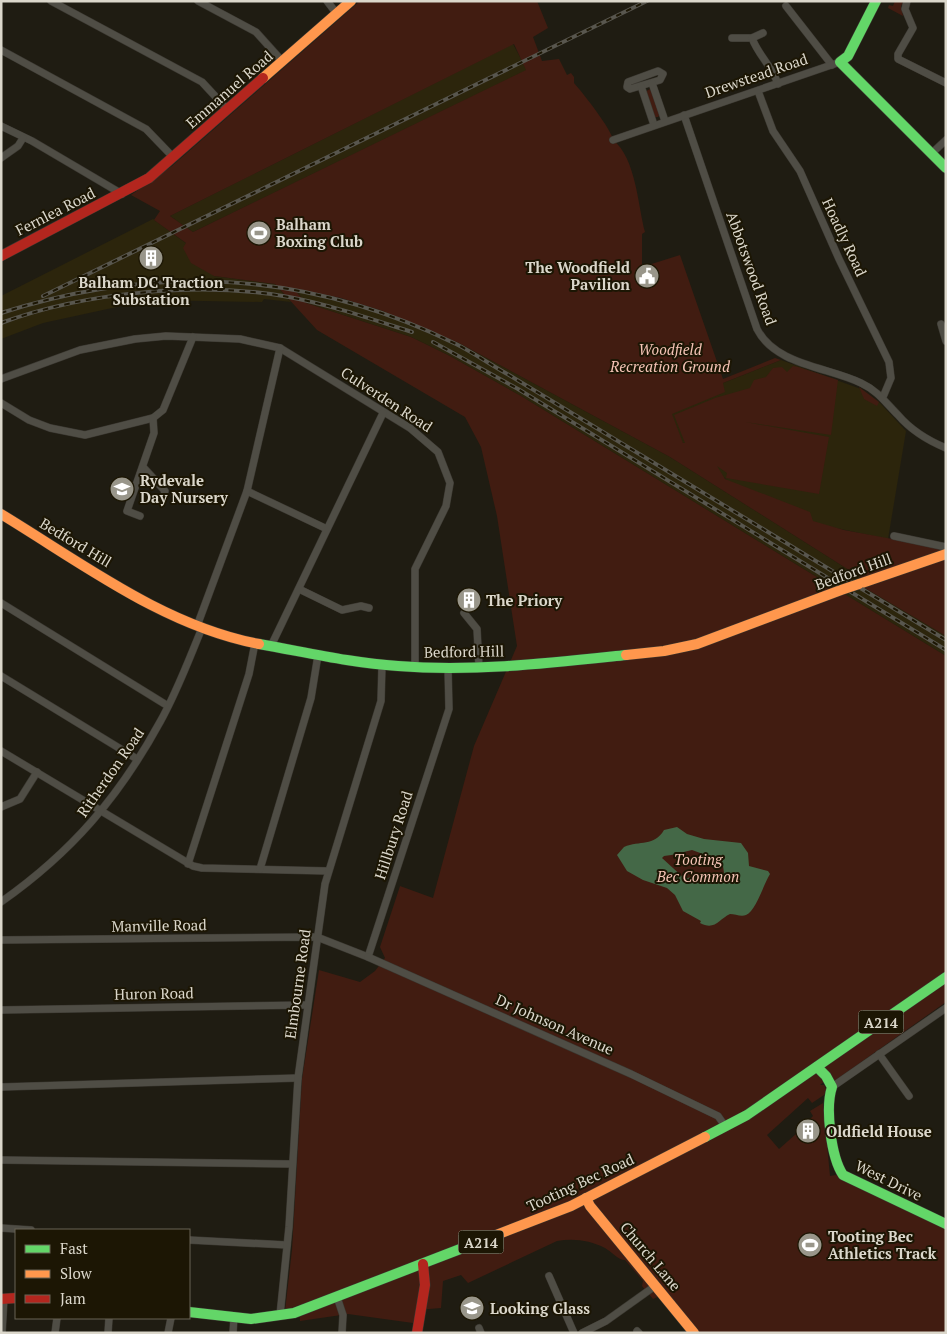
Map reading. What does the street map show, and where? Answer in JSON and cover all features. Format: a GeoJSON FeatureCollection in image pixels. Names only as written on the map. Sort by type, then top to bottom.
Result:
{"type":"FeatureCollection","features":[{"type":"Feature","properties":{"kind":"main road","name":"Emmanuel Road"},"geometry":{"type":"LineString","coordinates":[[122,194],[149,178],[351,1]]}},
{"type":"Feature","properties":{"kind":"main road"},"geometry":{"type":"LineString","coordinates":[[876,1],[848,56],[836,64],[946,168]]}},
{"type":"Feature","properties":{"kind":"main road","name":"Fernlea Road"},"geometry":{"type":"LineString","coordinates":[[1,256],[122,194]]}},
{"type":"Feature","properties":{"kind":"main road","name":"Bedford Hill"},"geometry":{"type":"LineString","coordinates":[[1,514],[146,602],[200,627],[255,643],[318,655],[382,665],[415,667],[448,668],[534,664],[664,651],[697,644],[841,590],[946,554]]}},
{"type":"Feature","properties":{"kind":"main road","name":"Tooting Bec Road"},"geometry":{"type":"LineString","coordinates":[[190,1312],[251,1319],[280,1315],[337,1297],[538,1220],[586,1198],[746,1115],[946,977]]}},
{"type":"Feature","properties":{"kind":"main road"},"geometry":{"type":"LineString","coordinates":[[817,1067],[826,1076],[832,1088]]}},
{"type":"Feature","properties":{"kind":"main road","name":"West Drive"},"geometry":{"type":"LineString","coordinates":[[832,1088],[828,1099],[838,1170],[843,1175],[946,1224]]}},
{"type":"Feature","properties":{"kind":"main road","name":"Church Lane"},"geometry":{"type":"LineString","coordinates":[[586,1198],[694,1333]]}},
{"type":"Feature","properties":{"kind":"main road"},"geometry":{"type":"LineString","coordinates":[[417,1333],[424,1285],[423,1264]]}},
{"type":"Feature","properties":{"kind":"main road"},"geometry":{"type":"LineString","coordinates":[[2,1299],[15,1298]]}},
{"type":"Feature","properties":{"kind":"street"},"geometry":{"type":"LineString","coordinates":[[51,1],[202,82],[227,109]]}},
{"type":"Feature","properties":{"kind":"street"},"geometry":{"type":"LineString","coordinates":[[198,1],[256,32],[283,62]]}},
{"type":"Feature","properties":{"kind":"street"},"geometry":{"type":"LineString","coordinates":[[327,1],[337,14]]}},
{"type":"Feature","properties":{"kind":"street"},"geometry":{"type":"LineString","coordinates":[[907,1],[905,9],[913,28],[898,54],[898,59],[946,83]]}},
{"type":"Feature","properties":{"kind":"street"},"geometry":{"type":"LineString","coordinates":[[786,6],[836,64]]}},
{"type":"Feature","properties":{"kind":"street"},"geometry":{"type":"LineString","coordinates":[[732,38],[752,38],[763,33]]}},
{"type":"Feature","properties":{"kind":"street"},"geometry":{"type":"LineString","coordinates":[[752,38],[759,54],[765,59],[778,84]]}},
{"type":"Feature","properties":{"kind":"street"},"geometry":{"type":"LineString","coordinates":[[1,50],[146,129],[173,157]]}},
{"type":"Feature","properties":{"kind":"street","name":"Drewstead Road"},"geometry":{"type":"LineString","coordinates":[[613,140],[836,64]]}},
{"type":"Feature","properties":{"kind":"street"},"geometry":{"type":"LineString","coordinates":[[661,72],[663,74],[660,80],[652,83],[630,89],[626,84],[661,72]]}},
{"type":"Feature","properties":{"kind":"street"},"geometry":{"type":"LineString","coordinates":[[652,83],[666,121]]}},
{"type":"Feature","properties":{"kind":"street"},"geometry":{"type":"LineString","coordinates":[[641,86],[654,125]]}},
{"type":"Feature","properties":{"kind":"street","name":"Hoadly Road"},"geometry":{"type":"LineString","coordinates":[[758,90],[773,131],[802,176],[889,362],[891,378],[883,397]]}},
{"type":"Feature","properties":{"kind":"street","name":"Abbotswood Road"},"geometry":{"type":"LineString","coordinates":[[684,115],[761,336],[771,347],[786,356],[852,378],[883,397],[911,427],[946,448]]}},
{"type":"Feature","properties":{"kind":"street"},"geometry":{"type":"LineString","coordinates":[[1,126],[122,194]]}},
{"type":"Feature","properties":{"kind":"street"},"geometry":{"type":"LineString","coordinates":[[1,158],[18,146],[23,138]]}},
{"type":"Feature","properties":{"kind":"street"},"geometry":{"type":"LineString","coordinates":[[931,154],[946,140]]}},
{"type":"Feature","properties":{"kind":"street"},"geometry":{"type":"LineString","coordinates":[[940,324],[946,341]]}},
{"type":"Feature","properties":{"kind":"street"},"geometry":{"type":"LineString","coordinates":[[1,403],[29,420],[50,428],[85,435],[153,418],[163,410],[193,336]]}},
{"type":"Feature","properties":{"kind":"street","name":"Culverden Road"},"geometry":{"type":"LineString","coordinates":[[1,379],[80,350],[148,337],[193,336],[256,341],[280,348],[431,444],[442,459],[450,483],[446,506],[415,569],[415,667]]}},
{"type":"Feature","properties":{"kind":"street","name":"Ritherdon Road"},"geometry":{"type":"LineString","coordinates":[[1,902],[58,859],[101,811],[138,759],[168,706],[200,627],[247,491],[280,348]]}},
{"type":"Feature","properties":{"kind":"street"},"geometry":{"type":"LineString","coordinates":[[271,646],[383,413]]}},
{"type":"Feature","properties":{"kind":"street"},"geometry":{"type":"LineString","coordinates":[[140,516],[127,511],[144,468],[154,433],[153,418]]}},
{"type":"Feature","properties":{"kind":"street"},"geometry":{"type":"LineString","coordinates":[[144,468],[165,491],[163,498]]}},
{"type":"Feature","properties":{"kind":"street"},"geometry":{"type":"LineString","coordinates":[[247,491],[327,529]]}},
{"type":"Feature","properties":{"kind":"street"},"geometry":{"type":"LineString","coordinates":[[894,536],[946,547]]}},
{"type":"Feature","properties":{"kind":"street"},"geometry":{"type":"LineString","coordinates":[[299,589],[342,610],[362,606],[369,608]]}},
{"type":"Feature","properties":{"kind":"street"},"geometry":{"type":"LineString","coordinates":[[1,602],[168,706]]}},
{"type":"Feature","properties":{"kind":"street"},"geometry":{"type":"LineString","coordinates":[[464,613],[477,629],[479,667]]}},
{"type":"Feature","properties":{"kind":"street"},"geometry":{"type":"LineString","coordinates":[[188,864],[249,674],[255,643]]}},
{"type":"Feature","properties":{"kind":"street"},"geometry":{"type":"LineString","coordinates":[[260,869],[311,698],[318,655]]}},
{"type":"Feature","properties":{"kind":"street","name":"Elmbourne Road"},"geometry":{"type":"LineString","coordinates":[[280,1315],[287,1245],[298,1078],[317,937],[328,871],[381,701],[382,665]]}},
{"type":"Feature","properties":{"kind":"street","name":"Hillbury Road"},"geometry":{"type":"LineString","coordinates":[[368,957],[449,708],[448,668]]}},
{"type":"Feature","properties":{"kind":"street"},"geometry":{"type":"LineString","coordinates":[[1,676],[138,759]]}},
{"type":"Feature","properties":{"kind":"street"},"geometry":{"type":"LineString","coordinates":[[1,751],[188,864],[202,868],[328,871]]}},
{"type":"Feature","properties":{"kind":"street"},"geometry":{"type":"LineString","coordinates":[[1,807],[20,799],[37,772]]}},
{"type":"Feature","properties":{"kind":"street"},"geometry":{"type":"LineString","coordinates":[[317,937],[368,957]]}},
{"type":"Feature","properties":{"kind":"street","name":"Manville Road"},"geometry":{"type":"LineString","coordinates":[[1,940],[317,937]]}},
{"type":"Feature","properties":{"kind":"street","name":"Dr Johnson Avenue"},"geometry":{"type":"LineString","coordinates":[[368,957],[664,1089],[718,1116],[725,1126]]}},
{"type":"Feature","properties":{"kind":"street","name":"Huron Road"},"geometry":{"type":"LineString","coordinates":[[1,1010],[307,1005]]}},
{"type":"Feature","properties":{"kind":"street"},"geometry":{"type":"LineString","coordinates":[[832,1088],[946,1008]]}},
{"type":"Feature","properties":{"kind":"street"},"geometry":{"type":"LineString","coordinates":[[878,1054],[909,1096]]}},
{"type":"Feature","properties":{"kind":"street"},"geometry":{"type":"LineString","coordinates":[[1,1087],[298,1078]]}},
{"type":"Feature","properties":{"kind":"street"},"geometry":{"type":"LineString","coordinates":[[1,1160],[292,1164]]}},
{"type":"Feature","properties":{"kind":"street"},"geometry":{"type":"LineString","coordinates":[[1,1228],[16,1229]]}},
{"type":"Feature","properties":{"kind":"street"},"geometry":{"type":"LineString","coordinates":[[190,1240],[287,1245]]}},
{"type":"Feature","properties":{"kind":"street"},"geometry":{"type":"LineString","coordinates":[[549,1276],[574,1333]]}},
{"type":"Feature","properties":{"kind":"street"},"geometry":{"type":"LineString","coordinates":[[582,1333],[606,1321],[655,1286]]}},
{"type":"Feature","properties":{"kind":"street"},"geometry":{"type":"LineString","coordinates":[[337,1297],[343,1315],[342,1333]]}},
{"type":"Feature","properties":{"kind":"street"},"geometry":{"type":"LineString","coordinates":[[2,1299],[2,1333]]}},
{"type":"Feature","properties":{"kind":"street"},"geometry":{"type":"LineString","coordinates":[[233,1333],[234,1317]]}},
{"type":"Feature","properties":{"kind":"street"},"geometry":{"type":"LineString","coordinates":[[55,1333],[56,1319]]}},
{"type":"Feature","properties":{"kind":"street"},"geometry":{"type":"LineString","coordinates":[[108,1333],[109,1319]]}},
{"type":"Feature","properties":{"kind":"street"},"geometry":{"type":"LineString","coordinates":[[168,1333],[171,1319]]}},
{"type":"Feature","properties":{"kind":"shaded area"},"geometry":{"type":"Polygon","coordinates":[[[513,44],[527,70],[193,232],[170,216],[513,44]]]}},
{"type":"Feature","properties":{"kind":"shaded area"},"geometry":{"type":"Polygon","coordinates":[[[153,219],[187,244],[185,246],[214,276],[275,284],[291,302],[264,299],[262,302],[149,300],[43,323],[1,339],[1,296],[153,219]]]}},
{"type":"Feature","properties":{"kind":"shaded area"},"geometry":{"type":"Polygon","coordinates":[[[293,287],[383,311],[422,326],[459,343],[670,457],[860,577],[865,588],[946,636],[946,656],[521,396],[448,355],[411,337],[306,303],[293,287]]]}},
{"type":"Feature","properties":{"kind":"shaded area"},"geometry":{"type":"Polygon","coordinates":[[[781,360],[861,389],[880,403],[906,431],[888,539],[817,524],[741,492],[648,413],[781,360]]]}},
{"type":"Feature","properties":{"kind":"shaded area"},"geometry":{"type":"Polygon","coordinates":[[[677,827],[687,834],[704,839],[741,843],[748,853],[749,866],[768,871],[770,874],[750,912],[742,916],[730,914],[713,925],[705,925],[683,911],[675,895],[667,888],[643,880],[627,871],[617,855],[624,847],[656,839],[664,830],[677,827]],[[692,850],[662,858],[685,879],[699,874],[703,879],[713,882],[724,873],[723,866],[714,858],[692,850]]]}},
{"type":"Feature","properties":{"kind":"green space","name":"Tooting Bec Common"},"geometry":{"type":"Polygon","coordinates":[[[360,1],[537,1],[548,28],[533,37],[542,61],[559,59],[567,75],[571,73],[574,77],[574,83],[608,128],[613,140],[627,158],[635,183],[645,232],[642,234],[642,267],[680,255],[723,379],[775,358],[781,360],[723,383],[725,392],[672,414],[683,443],[685,443],[674,415],[715,398],[750,388],[754,380],[766,377],[773,368],[782,367],[787,372],[793,366],[838,380],[831,435],[745,422],[829,437],[819,494],[726,478],[727,473],[717,466],[725,479],[810,512],[813,521],[844,530],[946,549],[946,636],[865,588],[860,577],[670,457],[459,343],[383,311],[341,298],[293,288],[306,303],[411,337],[448,355],[521,396],[946,656],[946,1002],[833,1082],[830,1077],[820,1085],[824,1085],[827,1091],[824,1095],[812,1103],[808,1098],[767,1135],[779,1149],[796,1134],[808,1144],[819,1133],[807,1122],[813,1116],[810,1111],[823,1103],[830,1176],[836,1175],[946,1228],[946,1333],[698,1333],[666,1293],[653,1299],[642,1286],[643,1281],[625,1260],[620,1259],[599,1245],[575,1240],[557,1241],[468,1283],[461,1275],[443,1281],[441,1308],[417,1310],[413,1323],[348,1314],[300,1321],[299,1305],[285,1311],[292,1250],[302,1079],[319,970],[360,982],[375,971],[385,958],[380,947],[400,886],[433,898],[474,746],[517,646],[497,516],[481,447],[465,417],[317,330],[275,284],[214,276],[191,263],[183,248],[186,243],[154,220],[160,211],[131,195],[172,166],[360,1]],[[514,44],[170,216],[193,232],[526,70],[514,44]]]}},
{"type":"Feature","properties":{"kind":"green space"},"geometry":{"type":"Polygon","coordinates":[[[895,1],[904,1],[901,6],[903,16],[888,8],[889,5],[893,6],[895,1]]]}},
{"type":"Feature","properties":{"kind":"green space"},"geometry":{"type":"Polygon","coordinates":[[[650,89],[660,114],[658,117],[655,117],[645,92],[650,89]]]}},
{"type":"Feature","properties":{"kind":"green space"},"geometry":{"type":"Polygon","coordinates":[[[859,387],[879,402],[877,406],[864,399],[859,387]]]}},
{"type":"Feature","properties":{"kind":"railway"},"geometry":{"type":"LineString","coordinates":[[43,296],[647,1]]}},
{"type":"Feature","properties":{"kind":"railway"},"geometry":{"type":"LineString","coordinates":[[1,313],[60,297],[117,286],[175,282],[232,282],[288,289],[344,301],[400,320],[469,351],[946,640]]}},
{"type":"Feature","properties":{"kind":"railway"},"geometry":{"type":"LineString","coordinates":[[1,323],[34,312],[106,297],[144,292],[219,290],[255,292],[305,300],[412,332]]}},
{"type":"Feature","properties":{"kind":"railway"},"geometry":{"type":"LineString","coordinates":[[433,342],[518,389],[946,650]]}},
{"type":"Feature","properties":{"kind":"traffic: fast"},"geometry":{"type":"LineString","coordinates":[[876,1],[848,56],[840,62],[946,168]]}},
{"type":"Feature","properties":{"kind":"traffic: fast"},"geometry":{"type":"LineString","coordinates":[[259,644],[328,657],[426,668],[512,666],[626,655]]}},
{"type":"Feature","properties":{"kind":"traffic: fast"},"geometry":{"type":"LineString","coordinates":[[705,1137],[747,1115],[946,977]]}},
{"type":"Feature","properties":{"kind":"traffic: fast"},"geometry":{"type":"LineString","coordinates":[[817,1067],[826,1076],[832,1087],[829,1107],[830,1132],[835,1157],[843,1175],[946,1224]]}},
{"type":"Feature","properties":{"kind":"traffic: fast"},"geometry":{"type":"LineString","coordinates":[[190,1312],[251,1319],[294,1313],[468,1246]]}},
{"type":"Feature","properties":{"kind":"traffic: slow"},"geometry":{"type":"LineString","coordinates":[[263,78],[351,1]]}},
{"type":"Feature","properties":{"kind":"traffic: slow"},"geometry":{"type":"LineString","coordinates":[[1,514],[93,572],[157,608],[190,623],[224,635],[259,644]]}},
{"type":"Feature","properties":{"kind":"traffic: slow"},"geometry":{"type":"LineString","coordinates":[[859,584],[946,554]]}},
{"type":"Feature","properties":{"kind":"traffic: slow"},"geometry":{"type":"LineString","coordinates":[[841,590],[859,584]]}},
{"type":"Feature","properties":{"kind":"traffic: slow"},"geometry":{"type":"LineString","coordinates":[[626,655],[664,651],[697,644],[841,590]]}},
{"type":"Feature","properties":{"kind":"traffic: slow"},"geometry":{"type":"LineString","coordinates":[[468,1246],[571,1206],[705,1137]]}},
{"type":"Feature","properties":{"kind":"traffic: slow"},"geometry":{"type":"LineString","coordinates":[[586,1198],[590,1206],[694,1333]]}},
{"type":"Feature","properties":{"kind":"traffic: jam"},"geometry":{"type":"LineString","coordinates":[[1,256],[149,178],[263,78]]}},
{"type":"Feature","properties":{"kind":"traffic: jam"},"geometry":{"type":"LineString","coordinates":[[417,1333],[425,1285],[423,1264]]}},
{"type":"Feature","properties":{"kind":"traffic: jam"},"geometry":{"type":"LineString","coordinates":[[1,1299],[15,1298]]}},
{"type":"Feature","properties":{"kind":"place","name":"Balham Boxing Club"},"geometry":{"type":"Point","coordinates":[259,233]}},
{"type":"Feature","properties":{"kind":"place","name":"Balham DC Traction Substation"},"geometry":{"type":"Point","coordinates":[151,258]}},
{"type":"Feature","properties":{"kind":"place","name":"The Woodfield Pavilion"},"geometry":{"type":"Point","coordinates":[647,276]}},
{"type":"Feature","properties":{"kind":"place","name":"Rydevale Day Nursery"},"geometry":{"type":"Point","coordinates":[122,489]}},
{"type":"Feature","properties":{"kind":"place","name":"The Priory"},"geometry":{"type":"Point","coordinates":[469,600]}},
{"type":"Feature","properties":{"kind":"place","name":"Oldfield House"},"geometry":{"type":"Point","coordinates":[808,1131]}},
{"type":"Feature","properties":{"kind":"place","name":"Tooting Bec Athletics Track"},"geometry":{"type":"Point","coordinates":[810,1245]}},
{"type":"Feature","properties":{"kind":"place","name":"Looking Glass"},"geometry":{"type":"Point","coordinates":[472,1308]}},
{"type":"Feature","properties":{"kind":"park label","name":"Woodfield Recreation Ground"},"geometry":{"type":"Point","coordinates":[670,358]}}]}
